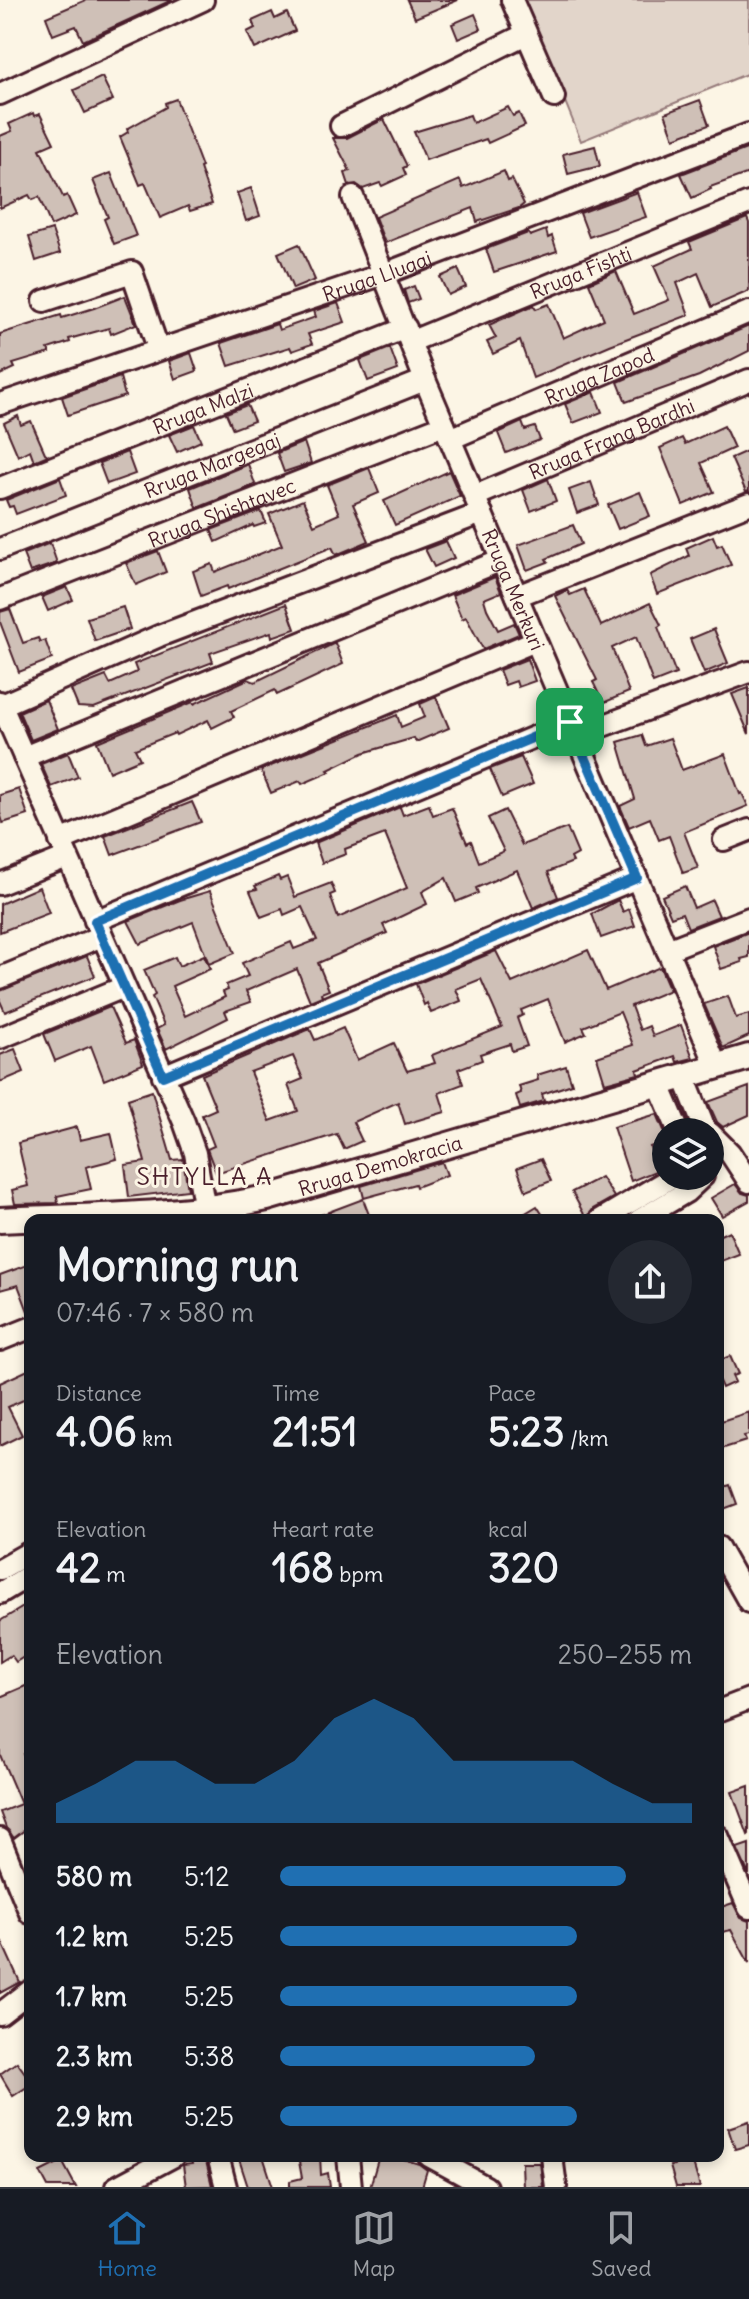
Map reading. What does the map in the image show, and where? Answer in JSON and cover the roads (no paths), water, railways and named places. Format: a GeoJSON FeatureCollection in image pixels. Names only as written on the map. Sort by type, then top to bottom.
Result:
{"type":"FeatureCollection","features":[{"type":"Feature","properties":{"kind":"main road","name":"Rruga Demokracia"},"geometry":{"type":"LineString","coordinates":[[167,1214],[267,1198],[749,1057]]}},
{"type":"Feature","properties":{"kind":"main road","name":"Rruga Demokracia"},"geometry":{"type":"LineString","coordinates":[[0,1220],[24,1219]]}},
{"type":"Feature","properties":{"kind":"street"},"geometry":{"type":"LineString","coordinates":[[0,94],[203,0]]}},
{"type":"Feature","properties":{"kind":"street"},"geometry":{"type":"LineString","coordinates":[[512,0],[554,97]]}},
{"type":"Feature","properties":{"kind":"street"},"geometry":{"type":"LineString","coordinates":[[341,126],[526,34]]}},
{"type":"Feature","properties":{"kind":"street","name":"Rruga Llugaj"},"geometry":{"type":"LineString","coordinates":[[0,404],[384,274],[749,134]]}},
{"type":"Feature","properties":{"kind":"street","name":"Rruga Merkuri"},"geometry":{"type":"LineString","coordinates":[[353,197],[425,380],[717,1067]]}},
{"type":"Feature","properties":{"kind":"street","name":"Rruga Fishti"},"geometry":{"type":"LineString","coordinates":[[409,335],[749,203]]}},
{"type":"Feature","properties":{"kind":"street"},"geometry":{"type":"LineString","coordinates":[[44,301],[132,272],[158,348]]}},
{"type":"Feature","properties":{"kind":"street","name":"Rruga Zapod"},"geometry":{"type":"LineString","coordinates":[[447,432],[749,312]]}},
{"type":"Feature","properties":{"kind":"street","name":"Rruga Malzi"},"geometry":{"type":"LineString","coordinates":[[0,488],[409,335]]}},
{"type":"Feature","properties":{"kind":"street","name":"Rruga Margegaj"},"geometry":{"type":"LineString","coordinates":[[0,549],[425,380]]}},
{"type":"Feature","properties":{"kind":"street","name":"Rruga Frang Bardhi"},"geometry":{"type":"LineString","coordinates":[[0,704],[478,505],[749,380]]}},
{"type":"Feature","properties":{"kind":"street","name":"Rruga Shishtavec"},"geometry":{"type":"LineString","coordinates":[[0,599],[447,432]]}},
{"type":"Feature","properties":{"kind":"street"},"geometry":{"type":"LineString","coordinates":[[517,596],[749,504]]}},
{"type":"Feature","properties":{"kind":"street"},"geometry":{"type":"LineString","coordinates":[[24,757],[502,560]]}},
{"type":"Feature","properties":{"kind":"street"},"geometry":{"type":"LineString","coordinates":[[0,884],[63,849],[535,641]]}},
{"type":"Feature","properties":{"kind":"street"},"geometry":{"type":"LineString","coordinates":[[0,978],[98,928],[573,729],[749,672]]}},
{"type":"Feature","properties":{"kind":"street"},"geometry":{"type":"LineString","coordinates":[[0,704],[195,1153],[205,1210]]}},
{"type":"Feature","properties":{"kind":"street"},"geometry":{"type":"LineString","coordinates":[[724,840],[749,830]]}},
{"type":"Feature","properties":{"kind":"street"},"geometry":{"type":"LineString","coordinates":[[163,1076],[637,878]]}},
{"type":"Feature","properties":{"kind":"street"},"geometry":{"type":"LineString","coordinates":[[667,950],[749,918]]}},
{"type":"Feature","properties":{"kind":"street"},"geometry":{"type":"LineString","coordinates":[[0,1038],[124,987]]}},
{"type":"Feature","properties":{"kind":"street"},"geometry":{"type":"LineString","coordinates":[[684,1077],[700,1118]]}},
{"type":"Feature","properties":{"kind":"street"},"geometry":{"type":"LineString","coordinates":[[659,1085],[673,1118]]}},
{"type":"Feature","properties":{"kind":"street"},"geometry":{"type":"LineString","coordinates":[[724,1148],[749,1182]]}},
{"type":"Feature","properties":{"kind":"street"},"geometry":{"type":"LineString","coordinates":[[610,1214],[652,1189]]}},
{"type":"Feature","properties":{"kind":"street"},"geometry":{"type":"LineString","coordinates":[[649,1214],[688,1190]]}},
{"type":"Feature","properties":{"kind":"street"},"geometry":{"type":"LineString","coordinates":[[0,1340],[24,1330]]}},
{"type":"Feature","properties":{"kind":"street"},"geometry":{"type":"LineString","coordinates":[[0,1569],[24,1557]]}},
{"type":"Feature","properties":{"kind":"street"},"geometry":{"type":"LineString","coordinates":[[724,1558],[749,1602]]}},
{"type":"Feature","properties":{"kind":"street"},"geometry":{"type":"LineString","coordinates":[[0,1593],[24,1579]]}},
{"type":"Feature","properties":{"kind":"street"},"geometry":{"type":"LineString","coordinates":[[724,1709],[749,1699]]}},
{"type":"Feature","properties":{"kind":"street"},"geometry":{"type":"LineString","coordinates":[[0,1839],[24,1898]]}},
{"type":"Feature","properties":{"kind":"street"},"geometry":{"type":"LineString","coordinates":[[724,1850],[749,1908]]}},
{"type":"Feature","properties":{"kind":"street"},"geometry":{"type":"LineString","coordinates":[[0,2014],[24,1996]]}},
{"type":"Feature","properties":{"kind":"street"},"geometry":{"type":"LineString","coordinates":[[116,2187],[154,2178],[169,2162]]}},
{"type":"Feature","properties":{"kind":"street"},"geometry":{"type":"LineString","coordinates":[[220,2162],[226,2187]]}},
{"type":"Feature","properties":{"kind":"street"},"geometry":{"type":"LineString","coordinates":[[349,2162],[351,2187]]}},
{"type":"Feature","properties":{"kind":"street"},"geometry":{"type":"LineString","coordinates":[[440,2162],[486,2187]]}},
{"type":"Feature","properties":{"kind":"street"},"geometry":{"type":"LineString","coordinates":[[553,2162],[556,2187]]}},
{"type":"Feature","properties":{"kind":"district","name":"SHTYLLA A"},"geometry":{"type":"Point","coordinates":[205,1176]}}]}
